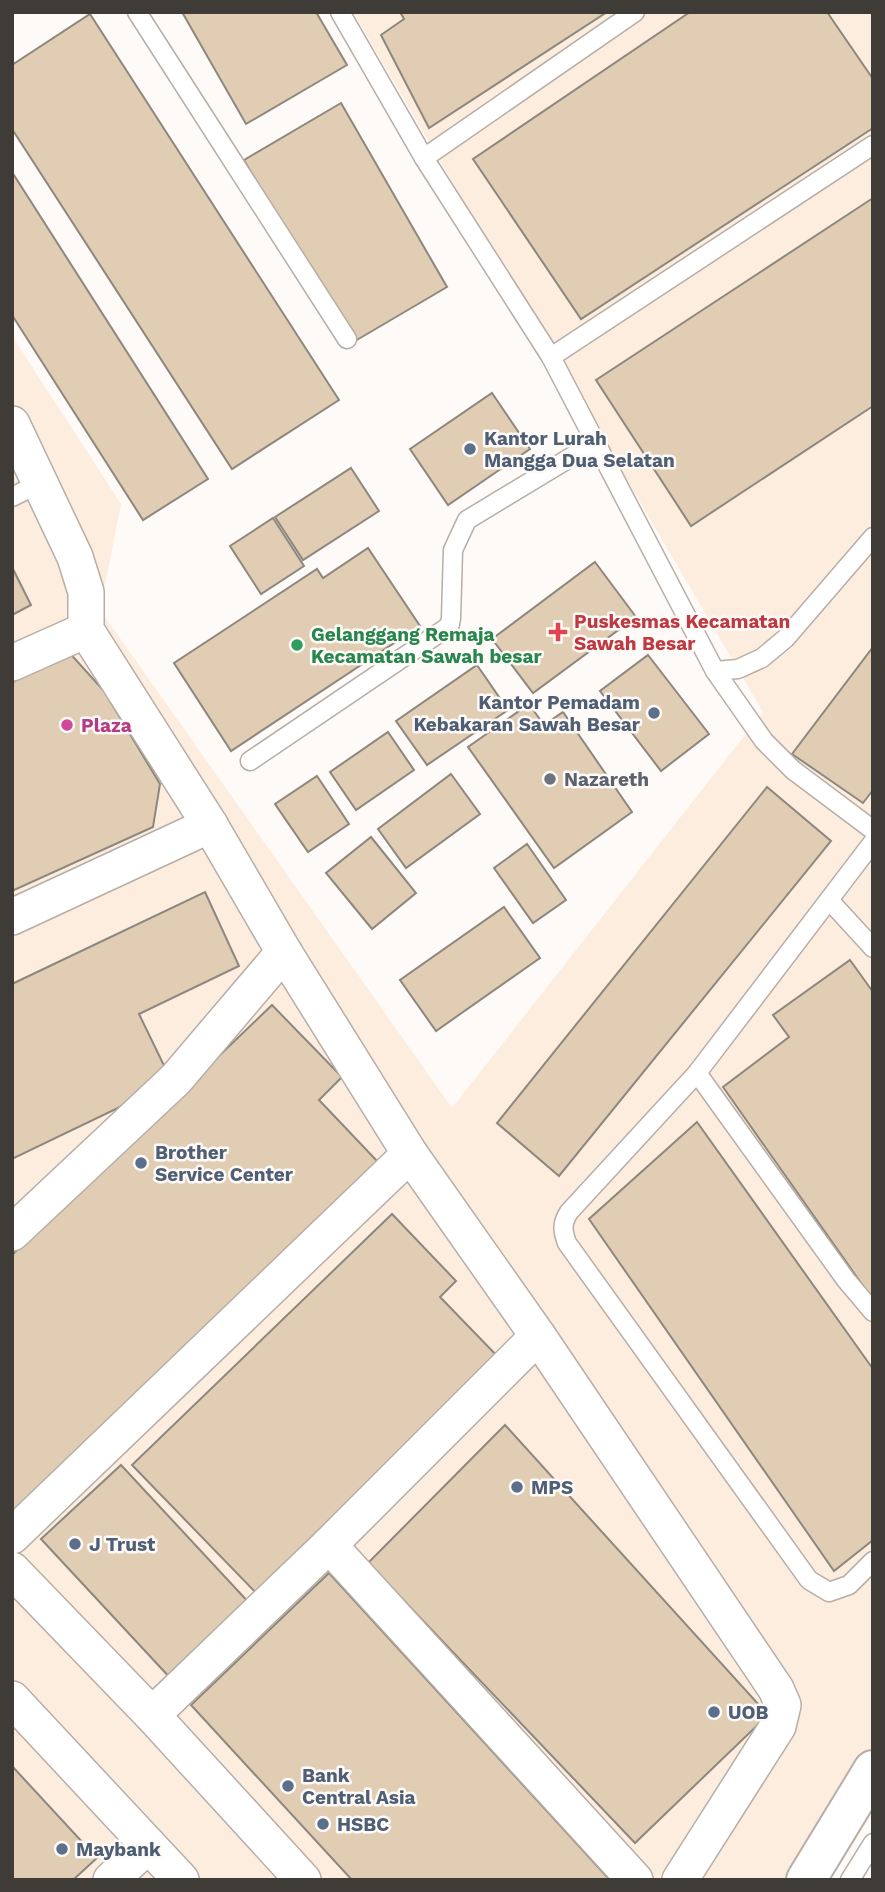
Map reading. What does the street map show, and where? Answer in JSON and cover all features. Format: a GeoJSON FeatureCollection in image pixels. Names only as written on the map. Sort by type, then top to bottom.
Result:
{"type":"FeatureCollection","features":[{"type":"Feature","properties":{"kind":"main road"},"geometry":{"type":"LineString","coordinates":[[806,1880],[873,1770]]}},
{"type":"Feature","properties":{"kind":"street"},"geometry":{"type":"LineString","coordinates":[[12,424],[26,490],[75,557],[86,592],[86,629],[210,825],[284,953],[410,1154],[538,1336],[776,1689],[783,1705],[778,1726],[680,1880]]}},
{"type":"Feature","properties":{"kind":"street"},"geometry":{"type":"LineString","coordinates":[[12,663],[86,629]]}},
{"type":"Feature","properties":{"kind":"street"},"geometry":{"type":"LineString","coordinates":[[12,918],[210,825]]}},
{"type":"Feature","properties":{"kind":"street"},"geometry":{"type":"LineString","coordinates":[[12,1233],[176,1079],[284,953]]}},
{"type":"Feature","properties":{"kind":"street"},"geometry":{"type":"LineString","coordinates":[[12,1536],[410,1154]]}},
{"type":"Feature","properties":{"kind":"street"},"geometry":{"type":"LineString","coordinates":[[152,1715],[329,1545],[538,1336]]}},
{"type":"Feature","properties":{"kind":"street"},"geometry":{"type":"LineString","coordinates":[[329,1545],[635,1880]]}},
{"type":"Feature","properties":{"kind":"street"},"geometry":{"type":"LineString","coordinates":[[12,1570],[152,1715],[303,1880]]}},
{"type":"Feature","properties":{"kind":"street"},"geometry":{"type":"LineString","coordinates":[[12,1699],[181,1880]]}},
{"type":"Feature","properties":{"kind":"street"},"geometry":{"type":"LineString","coordinates":[[111,1880],[148,1844]]}},
{"type":"Feature","properties":{"kind":"lane"},"geometry":{"type":"LineString","coordinates":[[136,12],[347,339]]}},
{"type":"Feature","properties":{"kind":"lane"},"geometry":{"type":"LineString","coordinates":[[340,12],[424,158],[551,357],[715,671],[764,741],[783,760],[873,830]]}},
{"type":"Feature","properties":{"kind":"lane"},"geometry":{"type":"LineString","coordinates":[[424,158],[635,12]]}},
{"type":"Feature","properties":{"kind":"lane"},"geometry":{"type":"LineString","coordinates":[[551,357],[873,145]]}},
{"type":"Feature","properties":{"kind":"lane"},"geometry":{"type":"LineString","coordinates":[[250,761],[445,629],[451,618],[453,550],[467,520],[596,442]]}},
{"type":"Feature","properties":{"kind":"lane"},"geometry":{"type":"LineString","coordinates":[[715,671],[738,669],[762,658],[786,638],[873,537]]}},
{"type":"Feature","properties":{"kind":"lane"},"geometry":{"type":"LineString","coordinates":[[873,842],[697,1073],[569,1212],[564,1221],[563,1232],[567,1243],[809,1580],[829,1592],[849,1585],[873,1560]]}},
{"type":"Feature","properties":{"kind":"lane"},"geometry":{"type":"LineString","coordinates":[[829,900],[873,948]]}},
{"type":"Feature","properties":{"kind":"lane"},"geometry":{"type":"LineString","coordinates":[[697,1073],[846,1280],[873,1312]]}},
{"type":"Feature","properties":{"kind":"lane"},"geometry":{"type":"LineString","coordinates":[[850,1880],[873,1843]]}},
{"type":"Feature","properties":{"kind":"shaded area"},"geometry":{"type":"Polygon","coordinates":[[[353,12],[873,12],[873,1766],[794,1880],[12,1880],[12,336],[121,504],[100,610],[452,1108],[763,712],[353,12]]]}},
{"type":"Feature","properties":{"kind":"building"},"geometry":{"type":"Polygon","coordinates":[[[182,12],[316,12],[347,65],[246,124],[182,12]]]}},
{"type":"Feature","properties":{"kind":"building"},"geometry":{"type":"Polygon","coordinates":[[[400,12],[607,12],[429,128],[381,35],[404,19],[400,12]]]}},
{"type":"Feature","properties":{"kind":"building"},"geometry":{"type":"Polygon","coordinates":[[[690,12],[827,12],[873,79],[873,128],[581,319],[473,159],[690,12]]]}},
{"type":"Feature","properties":{"kind":"building"},"geometry":{"type":"Polygon","coordinates":[[[90,14],[339,400],[232,469],[12,129],[12,65],[90,14]]]}},
{"type":"Feature","properties":{"kind":"building"},"geometry":{"type":"Polygon","coordinates":[[[341,103],[447,287],[350,344],[244,160],[341,103]]]}},
{"type":"Feature","properties":{"kind":"building"},"geometry":{"type":"Polygon","coordinates":[[[12,172],[208,479],[143,520],[12,315],[12,172]]]}},
{"type":"Feature","properties":{"kind":"building"},"geometry":{"type":"Polygon","coordinates":[[[873,198],[873,406],[691,526],[596,380],[873,198]]]}},
{"type":"Feature","properties":{"kind":"building","name":"Kantor Lurah Mangga Dua Selatan"},"geometry":{"type":"Polygon","coordinates":[[[492,393],[530,449],[448,505],[410,449],[492,393]]]}},
{"type":"Feature","properties":{"kind":"building"},"geometry":{"type":"Polygon","coordinates":[[[351,468],[379,511],[303,560],[275,517],[351,468]]]}},
{"type":"Feature","properties":{"kind":"building"},"geometry":{"type":"Polygon","coordinates":[[[273,518],[304,566],[261,594],[230,546],[273,518]]]}},
{"type":"Feature","properties":{"kind":"building","name":"Gelanggang Remaja Kecamatan Sawah besar"},"geometry":{"type":"Polygon","coordinates":[[[368,548],[420,626],[231,751],[174,663],[317,569],[323,578],[368,548]]]}},
{"type":"Feature","properties":{"kind":"building","name":"Puskesmas Kecamatan Sawah Besar"},"geometry":{"type":"Polygon","coordinates":[[[595,562],[636,617],[533,693],[492,639],[595,562]]]}},
{"type":"Feature","properties":{"kind":"building"},"geometry":{"type":"Polygon","coordinates":[[[12,567],[31,605],[12,615],[12,567]]]}},
{"type":"Feature","properties":{"kind":"building"},"geometry":{"type":"Polygon","coordinates":[[[873,647],[873,790],[863,803],[792,754],[873,647]]]}},
{"type":"Feature","properties":{"kind":"building"},"geometry":{"type":"Polygon","coordinates":[[[66,649],[104,691],[160,784],[153,827],[12,891],[12,686],[18,671],[66,649]]]}},
{"type":"Feature","properties":{"kind":"building","name":"Kantor Pemadam Kebakaran Sawah Besar"},"geometry":{"type":"Polygon","coordinates":[[[648,655],[709,734],[661,771],[600,691],[648,655]]]}},
{"type":"Feature","properties":{"kind":"building"},"geometry":{"type":"Polygon","coordinates":[[[477,665],[508,710],[427,765],[396,721],[477,665]]]}},
{"type":"Feature","properties":{"kind":"building","name":"Nazareth"},"geometry":{"type":"Polygon","coordinates":[[[529,704],[544,725],[563,712],[632,812],[554,868],[468,747],[529,704]]]}},
{"type":"Feature","properties":{"kind":"building"},"geometry":{"type":"Polygon","coordinates":[[[388,732],[414,770],[356,810],[330,772],[388,732]]]}},
{"type":"Feature","properties":{"kind":"building"},"geometry":{"type":"Polygon","coordinates":[[[451,774],[480,814],[406,868],[378,829],[451,774]]]}},
{"type":"Feature","properties":{"kind":"building"},"geometry":{"type":"Polygon","coordinates":[[[317,776],[349,824],[308,852],[275,804],[317,776]]]}},
{"type":"Feature","properties":{"kind":"building"},"geometry":{"type":"Polygon","coordinates":[[[767,787],[831,841],[559,1176],[497,1123],[767,787]]]}},
{"type":"Feature","properties":{"kind":"building"},"geometry":{"type":"Polygon","coordinates":[[[371,837],[416,893],[372,929],[326,873],[371,837]]]}},
{"type":"Feature","properties":{"kind":"building"},"geometry":{"type":"Polygon","coordinates":[[[527,844],[566,900],[533,923],[494,868],[527,844]]]}},
{"type":"Feature","properties":{"kind":"building"},"geometry":{"type":"Polygon","coordinates":[[[205,892],[239,966],[139,1014],[172,1082],[12,1159],[12,984],[205,892]]]}},
{"type":"Feature","properties":{"kind":"building"},"geometry":{"type":"Polygon","coordinates":[[[504,907],[540,958],[436,1031],[400,980],[504,907]]]}},
{"type":"Feature","properties":{"kind":"building"},"geometry":{"type":"Polygon","coordinates":[[[850,960],[873,992],[873,1300],[723,1087],[789,1037],[773,1015],[850,960]]]}},
{"type":"Feature","properties":{"kind":"building"},"geometry":{"type":"Polygon","coordinates":[[[272,1005],[342,1077],[319,1100],[378,1162],[12,1514],[12,1255],[272,1005]]]}},
{"type":"Feature","properties":{"kind":"building"},"geometry":{"type":"Polygon","coordinates":[[[697,1122],[873,1369],[873,1540],[834,1571],[589,1219],[697,1122]]]}},
{"type":"Feature","properties":{"kind":"building"},"geometry":{"type":"Polygon","coordinates":[[[392,1214],[456,1281],[440,1297],[503,1362],[260,1597],[132,1465],[392,1214]]]}},
{"type":"Feature","properties":{"kind":"building"},"geometry":{"type":"Polygon","coordinates":[[[505,1425],[768,1715],[635,1843],[368,1563],[505,1425]]]}},
{"type":"Feature","properties":{"kind":"building"},"geometry":{"type":"Polygon","coordinates":[[[121,1465],[252,1606],[173,1681],[41,1539],[121,1465]]]}},
{"type":"Feature","properties":{"kind":"building"},"geometry":{"type":"Polygon","coordinates":[[[329,1573],[610,1880],[352,1880],[191,1705],[329,1573]]]}},
{"type":"Feature","properties":{"kind":"building"},"geometry":{"type":"Polygon","coordinates":[[[12,1766],[97,1858],[73,1880],[12,1880],[12,1766]]]}},
{"type":"Feature","properties":{"kind":"place","name":"Kantor Lurah Mangga Dua Selatan"},"geometry":{"type":"Point","coordinates":[470,449]}},
{"type":"Feature","properties":{"kind":"place","name":"Puskesmas Kecamatan Sawah Besar"},"geometry":{"type":"Point","coordinates":[558,632]}},
{"type":"Feature","properties":{"kind":"place","name":"Gelanggang Remaja Kecamatan Sawah besar"},"geometry":{"type":"Point","coordinates":[297,645]}},
{"type":"Feature","properties":{"kind":"place","name":"Kantor Pemadam Kebakaran Sawah Besar"},"geometry":{"type":"Point","coordinates":[654,713]}},
{"type":"Feature","properties":{"kind":"place","name":"Plaza"},"geometry":{"type":"Point","coordinates":[67,725]}},
{"type":"Feature","properties":{"kind":"place","name":"Nazareth"},"geometry":{"type":"Point","coordinates":[550,779]}},
{"type":"Feature","properties":{"kind":"place","name":"Brother Service Center"},"geometry":{"type":"Point","coordinates":[141,1163]}},
{"type":"Feature","properties":{"kind":"place","name":"MPS"},"geometry":{"type":"Point","coordinates":[517,1487]}},
{"type":"Feature","properties":{"kind":"place","name":"J Trust"},"geometry":{"type":"Point","coordinates":[75,1544]}},
{"type":"Feature","properties":{"kind":"place","name":"UOB"},"geometry":{"type":"Point","coordinates":[714,1712]}},
{"type":"Feature","properties":{"kind":"place","name":"Bank Central Asia"},"geometry":{"type":"Point","coordinates":[288,1786]}},
{"type":"Feature","properties":{"kind":"place","name":"HSBC"},"geometry":{"type":"Point","coordinates":[323,1824]}},
{"type":"Feature","properties":{"kind":"place","name":"Maybank"},"geometry":{"type":"Point","coordinates":[62,1849]}}]}
